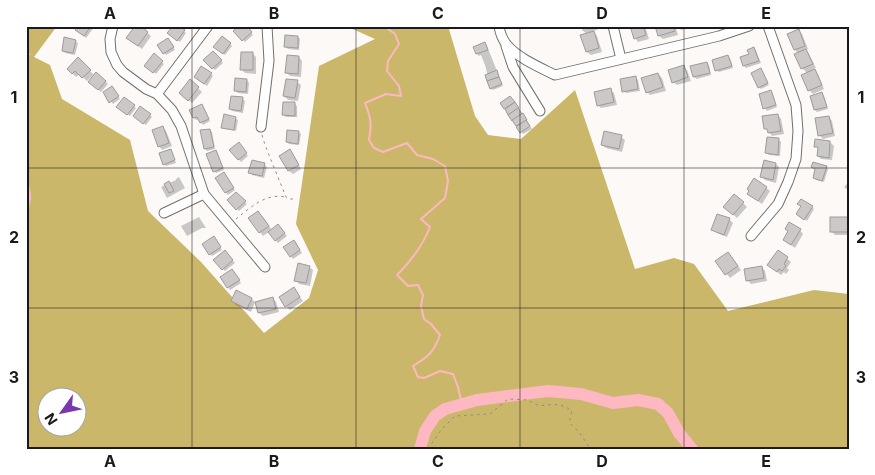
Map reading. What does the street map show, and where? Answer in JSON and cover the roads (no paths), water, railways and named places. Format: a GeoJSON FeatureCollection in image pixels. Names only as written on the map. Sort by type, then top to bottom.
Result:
{"type":"FeatureCollection","features":[{"type":"Feature","properties":{"kind":"street"},"geometry":{"type":"LineString","coordinates":[[113,26],[110,39],[111,52],[117,65],[123,72],[146,89],[157,94],[172,110],[181,126],[204,194],[264,267]]}},
{"type":"Feature","properties":{"kind":"street"},"geometry":{"type":"LineString","coordinates":[[157,94],[208,26]]}},
{"type":"Feature","properties":{"kind":"street"},"geometry":{"type":"LineString","coordinates":[[260,127],[269,61],[267,26]]}},
{"type":"Feature","properties":{"kind":"street"},"geometry":{"type":"LineString","coordinates":[[498,26],[513,67],[540,111]]}},
{"type":"Feature","properties":{"kind":"street"},"geometry":{"type":"LineString","coordinates":[[613,26],[621,59]]}},
{"type":"Feature","properties":{"kind":"street"},"geometry":{"type":"LineString","coordinates":[[505,44],[530,63],[554,75],[719,36],[749,26]]}},
{"type":"Feature","properties":{"kind":"street"},"geometry":{"type":"LineString","coordinates":[[751,236],[778,204],[788,184],[796,160],[798,131],[796,105],[768,26]]}},
{"type":"Feature","properties":{"kind":"street"},"geometry":{"type":"LineString","coordinates":[[518,75],[530,63]]}},
{"type":"Feature","properties":{"kind":"street"},"geometry":{"type":"LineString","coordinates":[[164,213],[204,194]]}},
{"type":"Feature","properties":{"kind":"waterway"},"geometry":{"type":"LineString","coordinates":[[384,26],[395,34],[399,44],[388,61],[387,71],[399,86],[401,96],[386,94],[365,103],[370,121],[369,140],[374,148],[383,152],[407,143],[417,155],[433,159],[445,166],[448,181],[445,198],[421,219],[430,227],[424,240],[397,275],[408,286],[418,285],[423,295],[421,306],[424,319],[440,335],[430,354],[413,366],[418,377],[424,378],[440,371],[453,374],[462,404]]}},
{"type":"Feature","properties":{"kind":"waterway"},"geometry":{"type":"LineString","coordinates":[[26,179],[30,197],[26,214]]}},
{"type":"Feature","properties":{"kind":"waterway"},"geometry":{"type":"LineString","coordinates":[[420,449],[425,431],[435,416],[445,409],[477,400],[548,391],[581,394],[613,403],[638,400],[658,404],[668,413],[679,433],[692,449]]}}]}
